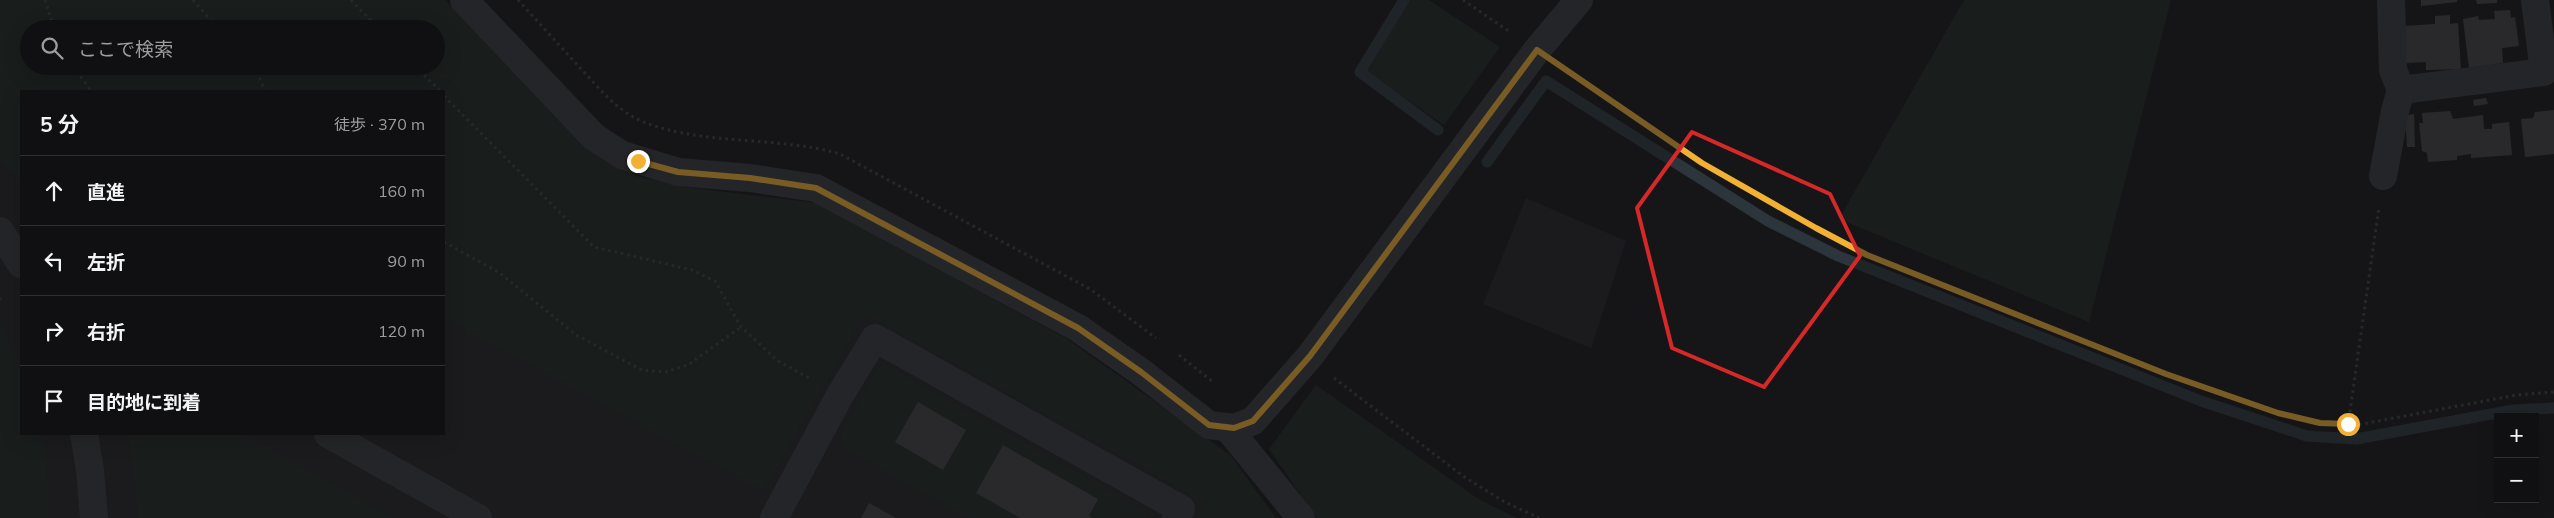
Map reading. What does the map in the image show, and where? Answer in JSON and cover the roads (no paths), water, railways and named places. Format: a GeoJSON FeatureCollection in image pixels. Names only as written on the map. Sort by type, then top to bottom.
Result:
{"type":"FeatureCollection","features":[{"type":"Feature","properties":{"kind":"street"},"geometry":{"type":"LineString","coordinates":[[464,0],[594,137],[622,155],[678,172],[750,178],[816,188],[1078,328],[1141,372],[1209,425],[1227,427],[1241,427],[1253,421],[1310,356],[1537,50],[1579,0]]}},
{"type":"Feature","properties":{"kind":"street"},"geometry":{"type":"LineString","coordinates":[[2383,176],[2395,111],[2401,90],[2393,70],[2391,0]]}},
{"type":"Feature","properties":{"kind":"street"},"geometry":{"type":"LineString","coordinates":[[2401,90],[2544,72],[2535,0]]}},
{"type":"Feature","properties":{"kind":"street"},"geometry":{"type":"LineString","coordinates":[[0,231],[20,262]]}},
{"type":"Feature","properties":{"kind":"street"},"geometry":{"type":"LineString","coordinates":[[774,518],[840,395],[875,338],[1181,509],[1176,518]]}},
{"type":"Feature","properties":{"kind":"street"},"geometry":{"type":"LineString","coordinates":[[1227,427],[1300,518]]}},
{"type":"Feature","properties":{"kind":"street"},"geometry":{"type":"LineString","coordinates":[[84,435],[90,470],[94,518]]}},
{"type":"Feature","properties":{"kind":"street"},"geometry":{"type":"LineString","coordinates":[[330,435],[478,518]]}},
{"type":"Feature","properties":{"kind":"waterway"},"geometry":{"type":"LineString","coordinates":[[1404,0],[1360,72],[1438,130]]}},
{"type":"Feature","properties":{"kind":"waterway"},"geometry":{"type":"LineString","coordinates":[[1487,162],[1546,81],[1768,221],[1838,256],[2201,401],[2307,436],[2356,439],[2513,410],[2554,408]]}}]}
